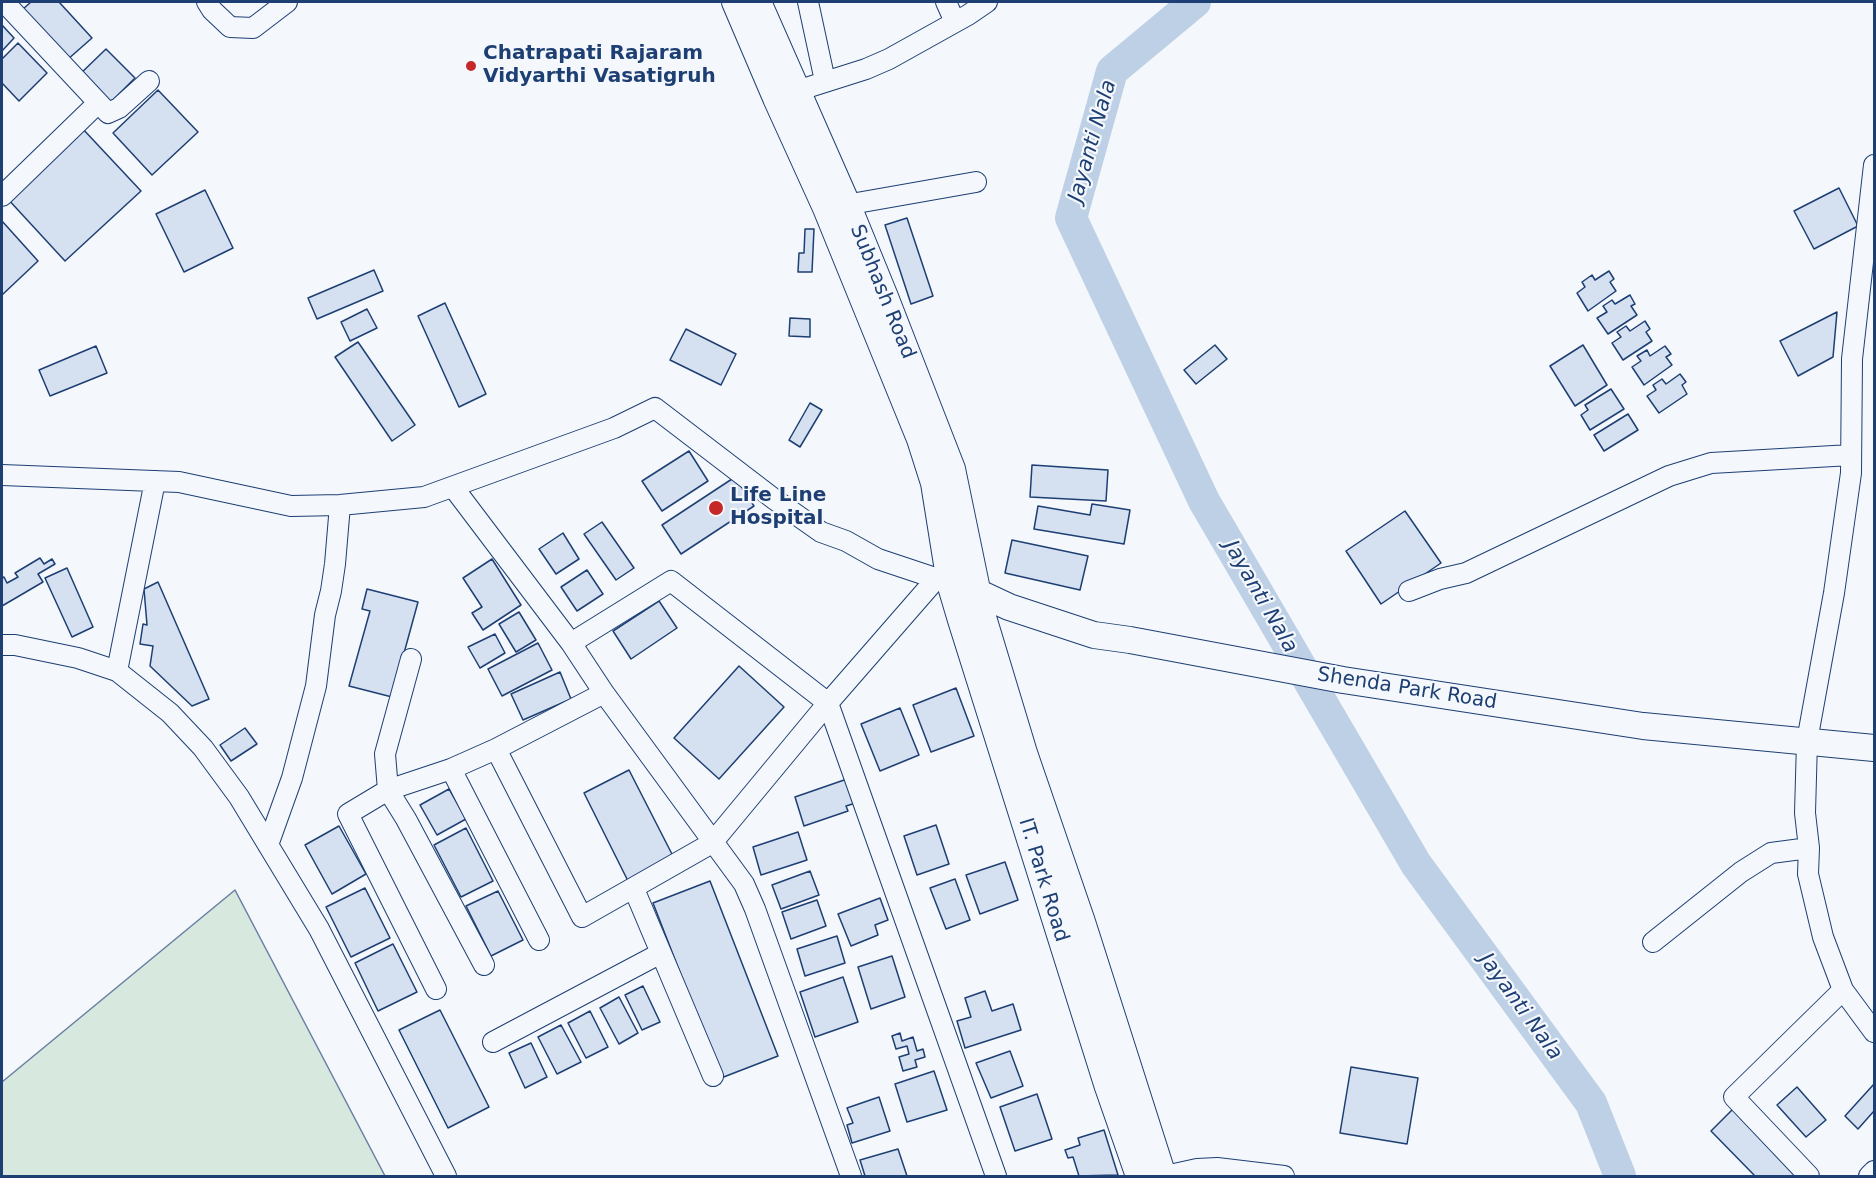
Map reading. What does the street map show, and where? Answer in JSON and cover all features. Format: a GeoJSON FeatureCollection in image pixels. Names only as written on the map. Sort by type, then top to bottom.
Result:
{"type":"FeatureCollection","features":[{"type":"Feature","properties":{"kind":"main road","name":"Subhash Road"},"geometry":{"type":"LineString","coordinates":[[735,2],[786,94],[836,206],[902,340],[951,469],[977,592]]}},
{"type":"Feature","properties":{"kind":"main road","name":"Subhash Road"},"geometry":{"type":"LineString","coordinates":[[758,2],[786,94]]}},
{"type":"Feature","properties":{"kind":"main road","name":"Subhash Road"},"geometry":{"type":"LineString","coordinates":[[836,206],[920,439],[935,489],[943,581]]}},
{"type":"Feature","properties":{"kind":"main road","name":"Shenda Park Road"},"geometry":{"type":"LineString","coordinates":[[943,581],[977,592],[1009,607],[1094,635],[1324,676],[1643,726],[1875,748]]}},
{"type":"Feature","properties":{"kind":"main road","name":"IT. Park Road"},"geometry":{"type":"LineString","coordinates":[[943,581],[973,662],[1108,1087],[1139,1176]]}},
{"type":"Feature","properties":{"kind":"main road","name":"IT. Park Road"},"geometry":{"type":"LineString","coordinates":[[977,592],[1024,753],[1082,922],[1164,1176]]}},
{"type":"Feature","properties":{"kind":"street"},"geometry":{"type":"LineString","coordinates":[[4,2],[108,112],[114,111],[149,81]]}},
{"type":"Feature","properties":{"kind":"street"},"geometry":{"type":"LineString","coordinates":[[207,2],[230,27],[253,28],[287,2]]}},
{"type":"Feature","properties":{"kind":"street"},"geometry":{"type":"LineString","coordinates":[[808,2],[825,81]]}},
{"type":"Feature","properties":{"kind":"street"},"geometry":{"type":"LineString","coordinates":[[946,2],[955,22]]}},
{"type":"Feature","properties":{"kind":"street"},"geometry":{"type":"LineString","coordinates":[[786,94],[866,69],[889,59],[987,2]]}},
{"type":"Feature","properties":{"kind":"street"},"geometry":{"type":"LineString","coordinates":[[4,187],[98,103]]}},
{"type":"Feature","properties":{"kind":"street"},"geometry":{"type":"LineString","coordinates":[[1875,165],[1852,359],[1851,473],[1842,543],[1807,741],[1805,813],[1809,848],[1808,874],[1821,926],[1844,990],[1875,1032]]}},
{"type":"Feature","properties":{"kind":"street"},"geometry":{"type":"LineString","coordinates":[[836,206],[976,182]]}},
{"type":"Feature","properties":{"kind":"street"},"geometry":{"type":"LineString","coordinates":[[2,475],[179,482],[291,506],[340,505],[427,496],[614,428],[655,408],[821,532],[846,541],[878,559],[943,581],[828,703],[712,843],[582,917],[496,749]]}},
{"type":"Feature","properties":{"kind":"street"},"geometry":{"type":"LineString","coordinates":[[1409,591],[1440,579],[1466,573],[1669,476],[1692,468],[1711,463],[1851,455]]}},
{"type":"Feature","properties":{"kind":"street"},"geometry":{"type":"LineString","coordinates":[[117,671],[155,481]]}},
{"type":"Feature","properties":{"kind":"street"},"geometry":{"type":"LineString","coordinates":[[453,487],[571,643],[604,693],[744,884],[851,1176]]}},
{"type":"Feature","properties":{"kind":"street"},"geometry":{"type":"LineString","coordinates":[[268,845],[300,752],[316,686],[325,615],[333,582],[340,505]]}},
{"type":"Feature","properties":{"kind":"street"},"geometry":{"type":"LineString","coordinates":[[571,643],[671,581],[828,703],[996,1176]]}},
{"type":"Feature","properties":{"kind":"street"},"geometry":{"type":"LineString","coordinates":[[2,645],[15,645],[78,658],[117,671],[170,712],[203,748],[239,797],[319,929],[446,1176]]}},
{"type":"Feature","properties":{"kind":"street"},"geometry":{"type":"LineString","coordinates":[[411,659],[386,754],[388,790],[406,819],[484,965]]}},
{"type":"Feature","properties":{"kind":"street"},"geometry":{"type":"LineString","coordinates":[[436,989],[348,814],[388,790],[451,769],[496,749],[604,693]]}},
{"type":"Feature","properties":{"kind":"street"},"geometry":{"type":"LineString","coordinates":[[451,769],[539,940]]}},
{"type":"Feature","properties":{"kind":"street"},"geometry":{"type":"LineString","coordinates":[[1653,942],[1741,872],[1771,853],[1809,848]]}},
{"type":"Feature","properties":{"kind":"street"},"geometry":{"type":"LineString","coordinates":[[634,889],[713,1076]]}},
{"type":"Feature","properties":{"kind":"street"},"geometry":{"type":"LineString","coordinates":[[493,1042],[661,953]]}},
{"type":"Feature","properties":{"kind":"street"},"geometry":{"type":"LineString","coordinates":[[1809,1176],[1734,1097],[1844,990]]}},
{"type":"Feature","properties":{"kind":"street"},"geometry":{"type":"LineString","coordinates":[[1164,1176],[1197,1168],[1217,1168],[1284,1176]]}},
{"type":"Feature","properties":{"kind":"street"},"geometry":{"type":"LineString","coordinates":[[1869,1176],[1875,1171]]}},
{"type":"Feature","properties":{"kind":"shaded area"},"geometry":{"type":"Polygon","coordinates":[[[235,890],[385,1176],[2,1176],[2,1082],[235,890]]]}},
{"type":"Feature","properties":{"kind":"building"},"geometry":{"type":"Polygon","coordinates":[[[31,2],[59,2],[92,38],[67,60],[23,9],[31,2]]]}},
{"type":"Feature","properties":{"kind":"building"},"geometry":{"type":"Polygon","coordinates":[[[2,25],[14,38],[2,51],[2,25]]]}},
{"type":"Feature","properties":{"kind":"building"},"geometry":{"type":"Polygon","coordinates":[[[18,43],[47,73],[19,101],[2,83],[2,59],[18,43]]]}},
{"type":"Feature","properties":{"kind":"building"},"geometry":{"type":"Polygon","coordinates":[[[106,49],[135,78],[107,106],[78,76],[106,49]]]}},
{"type":"Feature","properties":{"kind":"building"},"geometry":{"type":"Polygon","coordinates":[[[158,90],[198,132],[152,175],[113,133],[158,90]]]}},
{"type":"Feature","properties":{"kind":"building"},"geometry":{"type":"Polygon","coordinates":[[[81,127],[141,191],[65,261],[6,197],[81,127]]]}},
{"type":"Feature","properties":{"kind":"building"},"geometry":{"type":"Polygon","coordinates":[[[1839,188],[1858,226],[1814,249],[1794,211],[1839,188]]]}},
{"type":"Feature","properties":{"kind":"building"},"geometry":{"type":"Polygon","coordinates":[[[205,190],[233,248],[184,272],[156,214],[205,190]]]}},
{"type":"Feature","properties":{"kind":"building"},"geometry":{"type":"Polygon","coordinates":[[[907,218],[933,296],[911,304],[885,225],[907,218]]]}},
{"type":"Feature","properties":{"kind":"building"},"geometry":{"type":"Polygon","coordinates":[[[2,221],[38,261],[2,295],[2,221]]]}},
{"type":"Feature","properties":{"kind":"building"},"geometry":{"type":"Polygon","coordinates":[[[805,229],[814,229],[812,272],[798,272],[799,253],[804,253],[805,229]]]}},
{"type":"Feature","properties":{"kind":"building"},"geometry":{"type":"Polygon","coordinates":[[[374,270],[383,291],[317,319],[308,298],[374,270]]]}},
{"type":"Feature","properties":{"kind":"building"},"geometry":{"type":"Polygon","coordinates":[[[1609,271],[1614,279],[1610,282],[1616,291],[1588,311],[1577,293],[1585,287],[1582,282],[1592,275],[1595,280],[1609,271]]]}},
{"type":"Feature","properties":{"kind":"building"},"geometry":{"type":"Polygon","coordinates":[[[1630,295],[1635,304],[1631,306],[1637,315],[1608,334],[1597,318],[1607,312],[1603,306],[1612,300],[1615,304],[1630,295]]]}},
{"type":"Feature","properties":{"kind":"building"},"geometry":{"type":"Polygon","coordinates":[[[445,303],[486,394],[459,407],[418,316],[445,303]]]}},
{"type":"Feature","properties":{"kind":"building"},"geometry":{"type":"Polygon","coordinates":[[[367,309],[377,328],[350,341],[341,322],[367,309]]]}},
{"type":"Feature","properties":{"kind":"building"},"geometry":{"type":"Polygon","coordinates":[[[1837,312],[1833,357],[1798,376],[1780,341],[1837,312]]]}},
{"type":"Feature","properties":{"kind":"building"},"geometry":{"type":"Polygon","coordinates":[[[790,318],[810,319],[810,337],[789,336],[790,318]]]}},
{"type":"Feature","properties":{"kind":"building"},"geometry":{"type":"Polygon","coordinates":[[[1645,321],[1650,329],[1646,332],[1652,341],[1623,360],[1612,343],[1621,337],[1617,332],[1626,326],[1630,331],[1645,321]]]}},
{"type":"Feature","properties":{"kind":"building"},"geometry":{"type":"Polygon","coordinates":[[[686,329],[736,354],[721,385],[670,360],[686,329]]]}},
{"type":"Feature","properties":{"kind":"building"},"geometry":{"type":"Polygon","coordinates":[[[358,342],[415,425],[392,441],[335,357],[358,342]]]}},
{"type":"Feature","properties":{"kind":"building"},"geometry":{"type":"Polygon","coordinates":[[[1215,345],[1227,359],[1196,384],[1184,370],[1215,345]]]}},
{"type":"Feature","properties":{"kind":"building"},"geometry":{"type":"Polygon","coordinates":[[[1583,345],[1607,385],[1575,406],[1550,366],[1583,345]]]}},
{"type":"Feature","properties":{"kind":"building"},"geometry":{"type":"Polygon","coordinates":[[[96,346],[107,373],[50,396],[39,370],[96,346]]]}},
{"type":"Feature","properties":{"kind":"building"},"geometry":{"type":"Polygon","coordinates":[[[1665,346],[1671,354],[1666,357],[1672,365],[1644,385],[1632,367],[1641,361],[1637,356],[1647,350],[1650,356],[1665,346]]]}},
{"type":"Feature","properties":{"kind":"building"},"geometry":{"type":"Polygon","coordinates":[[[1680,374],[1686,382],[1682,385],[1687,394],[1659,413],[1647,396],[1656,390],[1653,385],[1662,379],[1666,384],[1680,374]]]}},
{"type":"Feature","properties":{"kind":"building"},"geometry":{"type":"Polygon","coordinates":[[[1611,389],[1624,409],[1590,430],[1581,415],[1588,410],[1585,405],[1611,389]]]}},
{"type":"Feature","properties":{"kind":"building"},"geometry":{"type":"Polygon","coordinates":[[[810,403],[822,410],[800,447],[789,440],[810,403]]]}},
{"type":"Feature","properties":{"kind":"building"},"geometry":{"type":"Polygon","coordinates":[[[1628,414],[1638,430],[1604,451],[1594,435],[1628,414]]]}},
{"type":"Feature","properties":{"kind":"building"},"geometry":{"type":"Polygon","coordinates":[[[689,451],[708,481],[662,511],[642,481],[689,451]]]}},
{"type":"Feature","properties":{"kind":"building"},"geometry":{"type":"Polygon","coordinates":[[[1032,465],[1108,470],[1106,501],[1030,497],[1032,465]]]}},
{"type":"Feature","properties":{"kind":"building"},"geometry":{"type":"Polygon","coordinates":[[[735,477],[754,506],[681,554],[662,525],[735,477]]]}},
{"type":"Feature","properties":{"kind":"building"},"geometry":{"type":"Polygon","coordinates":[[[1092,504],[1130,510],[1124,544],[1034,529],[1038,506],[1090,515],[1092,504]]]}},
{"type":"Feature","properties":{"kind":"building"},"geometry":{"type":"Polygon","coordinates":[[[1405,511],[1441,563],[1381,604],[1346,551],[1405,511]]]}},
{"type":"Feature","properties":{"kind":"building"},"geometry":{"type":"Polygon","coordinates":[[[602,522],[634,568],[616,580],[584,534],[602,522]]]}},
{"type":"Feature","properties":{"kind":"building"},"geometry":{"type":"Polygon","coordinates":[[[563,533],[579,559],[556,574],[539,549],[563,533]]]}},
{"type":"Feature","properties":{"kind":"building"},"geometry":{"type":"Polygon","coordinates":[[[1012,540],[1088,556],[1080,590],[1005,573],[1012,540]]]}},
{"type":"Feature","properties":{"kind":"building"},"geometry":{"type":"Polygon","coordinates":[[[40,558],[44,564],[52,559],[55,564],[38,574],[43,582],[2,606],[2,578],[4,577],[7,583],[18,577],[15,573],[40,558]]]}},
{"type":"Feature","properties":{"kind":"building"},"geometry":{"type":"Polygon","coordinates":[[[492,559],[521,605],[483,630],[472,613],[482,607],[463,578],[492,559]]]}},
{"type":"Feature","properties":{"kind":"building"},"geometry":{"type":"Polygon","coordinates":[[[67,568],[93,627],[72,637],[45,578],[67,568]]]}},
{"type":"Feature","properties":{"kind":"building"},"geometry":{"type":"Polygon","coordinates":[[[587,570],[603,594],[577,611],[561,587],[587,570]]]}},
{"type":"Feature","properties":{"kind":"building"},"geometry":{"type":"Polygon","coordinates":[[[158,582],[209,699],[192,706],[150,666],[153,646],[140,644],[143,624],[147,625],[144,589],[158,582]]]}},
{"type":"Feature","properties":{"kind":"building"},"geometry":{"type":"Polygon","coordinates":[[[367,589],[418,602],[392,697],[349,686],[370,611],[362,609],[367,589]]]}},
{"type":"Feature","properties":{"kind":"building"},"geometry":{"type":"Polygon","coordinates":[[[659,601],[677,628],[631,659],[613,631],[659,601]]]}},
{"type":"Feature","properties":{"kind":"building"},"geometry":{"type":"Polygon","coordinates":[[[519,612],[536,640],[516,652],[499,624],[519,612]]]}},
{"type":"Feature","properties":{"kind":"building"},"geometry":{"type":"Polygon","coordinates":[[[495,634],[505,653],[480,668],[468,647],[495,634]]]}},
{"type":"Feature","properties":{"kind":"building"},"geometry":{"type":"Polygon","coordinates":[[[538,643],[552,670],[502,696],[488,669],[538,643]]]}},
{"type":"Feature","properties":{"kind":"building"},"geometry":{"type":"Polygon","coordinates":[[[739,666],[784,707],[719,779],[674,738],[739,666]]]}},
{"type":"Feature","properties":{"kind":"building"},"geometry":{"type":"Polygon","coordinates":[[[560,672],[571,699],[523,720],[511,694],[560,672]]]}},
{"type":"Feature","properties":{"kind":"building"},"geometry":{"type":"Polygon","coordinates":[[[956,688],[974,736],[931,752],[913,705],[956,688]]]}},
{"type":"Feature","properties":{"kind":"building"},"geometry":{"type":"Polygon","coordinates":[[[900,708],[919,755],[880,771],[861,724],[900,708]]]}},
{"type":"Feature","properties":{"kind":"building"},"geometry":{"type":"Polygon","coordinates":[[[245,728],[257,744],[231,761],[220,745],[245,728]]]}},
{"type":"Feature","properties":{"kind":"building"},"geometry":{"type":"Polygon","coordinates":[[[629,770],[675,860],[629,883],[584,793],[629,770]]]}},
{"type":"Feature","properties":{"kind":"building"},"geometry":{"type":"Polygon","coordinates":[[[847,779],[856,803],[846,806],[848,811],[804,826],[795,797],[847,779]]]}},
{"type":"Feature","properties":{"kind":"building"},"geometry":{"type":"Polygon","coordinates":[[[449,789],[466,819],[437,835],[420,805],[449,789]]]}},
{"type":"Feature","properties":{"kind":"building"},"geometry":{"type":"Polygon","coordinates":[[[936,825],[949,864],[917,875],[904,836],[936,825]]]}},
{"type":"Feature","properties":{"kind":"building"},"geometry":{"type":"Polygon","coordinates":[[[339,826],[366,874],[332,894],[305,845],[339,826]]]}},
{"type":"Feature","properties":{"kind":"building"},"geometry":{"type":"Polygon","coordinates":[[[466,828],[493,881],[461,897],[434,845],[466,828]]]}},
{"type":"Feature","properties":{"kind":"building"},"geometry":{"type":"Polygon","coordinates":[[[798,832],[807,860],[761,875],[753,847],[798,832]]]}},
{"type":"Feature","properties":{"kind":"building"},"geometry":{"type":"Polygon","coordinates":[[[1005,862],[1018,900],[980,914],[966,875],[1005,862]]]}},
{"type":"Feature","properties":{"kind":"building"},"geometry":{"type":"Polygon","coordinates":[[[810,871],[819,895],[781,909],[772,885],[810,871]]]}},
{"type":"Feature","properties":{"kind":"building"},"geometry":{"type":"Polygon","coordinates":[[[955,879],[970,920],[946,929],[930,888],[955,879]]]}},
{"type":"Feature","properties":{"kind":"building"},"geometry":{"type":"Polygon","coordinates":[[[710,881],[778,1056],[721,1078],[653,903],[710,881]]]}},
{"type":"Feature","properties":{"kind":"building"},"geometry":{"type":"Polygon","coordinates":[[[365,888],[390,938],[351,957],[326,907],[365,888]]]}},
{"type":"Feature","properties":{"kind":"building"},"geometry":{"type":"Polygon","coordinates":[[[498,891],[523,940],[491,956],[466,906],[498,891]]]}},
{"type":"Feature","properties":{"kind":"building"},"geometry":{"type":"Polygon","coordinates":[[[880,898],[888,920],[875,925],[878,935],[851,946],[838,914],[880,898]]]}},
{"type":"Feature","properties":{"kind":"building"},"geometry":{"type":"Polygon","coordinates":[[[817,900],[826,926],[791,939],[782,912],[817,900]]]}},
{"type":"Feature","properties":{"kind":"building"},"geometry":{"type":"Polygon","coordinates":[[[837,936],[845,963],[805,976],[797,949],[837,936]]]}},
{"type":"Feature","properties":{"kind":"building"},"geometry":{"type":"Polygon","coordinates":[[[393,944],[417,992],[378,1011],[355,963],[393,944]]]}},
{"type":"Feature","properties":{"kind":"building"},"geometry":{"type":"Polygon","coordinates":[[[892,956],[905,997],[871,1009],[858,967],[892,956]]]}},
{"type":"Feature","properties":{"kind":"building"},"geometry":{"type":"Polygon","coordinates":[[[843,977],[858,1022],[815,1037],[800,992],[843,977]]]}},
{"type":"Feature","properties":{"kind":"building"},"geometry":{"type":"Polygon","coordinates":[[[643,986],[660,1022],[642,1030],[625,995],[643,986]]]}},
{"type":"Feature","properties":{"kind":"building"},"geometry":{"type":"Polygon","coordinates":[[[985,991],[992,1011],[1013,1004],[1021,1030],[965,1048],[957,1021],[971,1017],[965,998],[985,991]]]}},
{"type":"Feature","properties":{"kind":"building"},"geometry":{"type":"Polygon","coordinates":[[[619,997],[638,1033],[619,1044],[600,1008],[619,997]]]}},
{"type":"Feature","properties":{"kind":"building"},"geometry":{"type":"Polygon","coordinates":[[[440,1010],[489,1107],[448,1128],[399,1030],[440,1010]]]}},
{"type":"Feature","properties":{"kind":"building"},"geometry":{"type":"Polygon","coordinates":[[[590,1011],[608,1047],[586,1058],[568,1023],[590,1011]]]}},
{"type":"Feature","properties":{"kind":"building"},"geometry":{"type":"Polygon","coordinates":[[[561,1025],[581,1062],[557,1074],[538,1037],[561,1025]]]}},
{"type":"Feature","properties":{"kind":"building"},"geometry":{"type":"Polygon","coordinates":[[[900,1033],[902,1041],[913,1037],[917,1051],[923,1049],[925,1057],[915,1060],[917,1067],[903,1071],[899,1057],[909,1054],[907,1046],[896,1049],[892,1036],[900,1033]]]}},
{"type":"Feature","properties":{"kind":"building"},"geometry":{"type":"Polygon","coordinates":[[[531,1043],[547,1077],[525,1088],[509,1053],[531,1043]]]}},
{"type":"Feature","properties":{"kind":"building"},"geometry":{"type":"Polygon","coordinates":[[[1010,1051],[1023,1086],[991,1098],[976,1063],[1010,1051]]]}},
{"type":"Feature","properties":{"kind":"building"},"geometry":{"type":"Polygon","coordinates":[[[1351,1067],[1418,1078],[1407,1144],[1340,1133],[1351,1067]]]}},
{"type":"Feature","properties":{"kind":"building"},"geometry":{"type":"Polygon","coordinates":[[[934,1071],[947,1110],[907,1122],[895,1084],[934,1071]]]}},
{"type":"Feature","properties":{"kind":"building"},"geometry":{"type":"Polygon","coordinates":[[[1874,1084],[1874,1111],[1858,1129],[1845,1116],[1874,1084]]]}},
{"type":"Feature","properties":{"kind":"building"},"geometry":{"type":"Polygon","coordinates":[[[1797,1087],[1826,1120],[1806,1137],[1777,1105],[1797,1087]]]}},
{"type":"Feature","properties":{"kind":"building"},"geometry":{"type":"Polygon","coordinates":[[[1037,1094],[1052,1139],[1015,1151],[1000,1107],[1037,1094]]]}},
{"type":"Feature","properties":{"kind":"building"},"geometry":{"type":"Polygon","coordinates":[[[879,1097],[890,1131],[852,1143],[847,1125],[853,1123],[847,1108],[879,1097]]]}},
{"type":"Feature","properties":{"kind":"building"},"geometry":{"type":"Polygon","coordinates":[[[1733,1109],[1799,1176],[1755,1176],[1711,1131],[1733,1109]]]}},
{"type":"Feature","properties":{"kind":"building"},"geometry":{"type":"Polygon","coordinates":[[[1104,1130],[1118,1175],[1079,1176],[1073,1157],[1068,1158],[1065,1150],[1080,1145],[1078,1138],[1104,1130]]]}},
{"type":"Feature","properties":{"kind":"building"},"geometry":{"type":"Polygon","coordinates":[[[898,1149],[907,1176],[865,1176],[860,1160],[898,1149]]]}},
{"type":"Feature","properties":{"kind":"waterway","name":"Jayanti Nala"},"geometry":{"type":"LineString","coordinates":[[1195,2],[1112,71],[1071,218],[1204,501],[1416,864],[1591,1103],[1620,1176]]}},
{"type":"Feature","properties":{"kind":"place","name":"Chatrapati Rajaram Vidyarthi Vasatigruh"},"geometry":{"type":"Point","coordinates":[471,66]}},
{"type":"Feature","properties":{"kind":"place","name":"Life Line Hospital"},"geometry":{"type":"Point","coordinates":[716,508]}}]}
